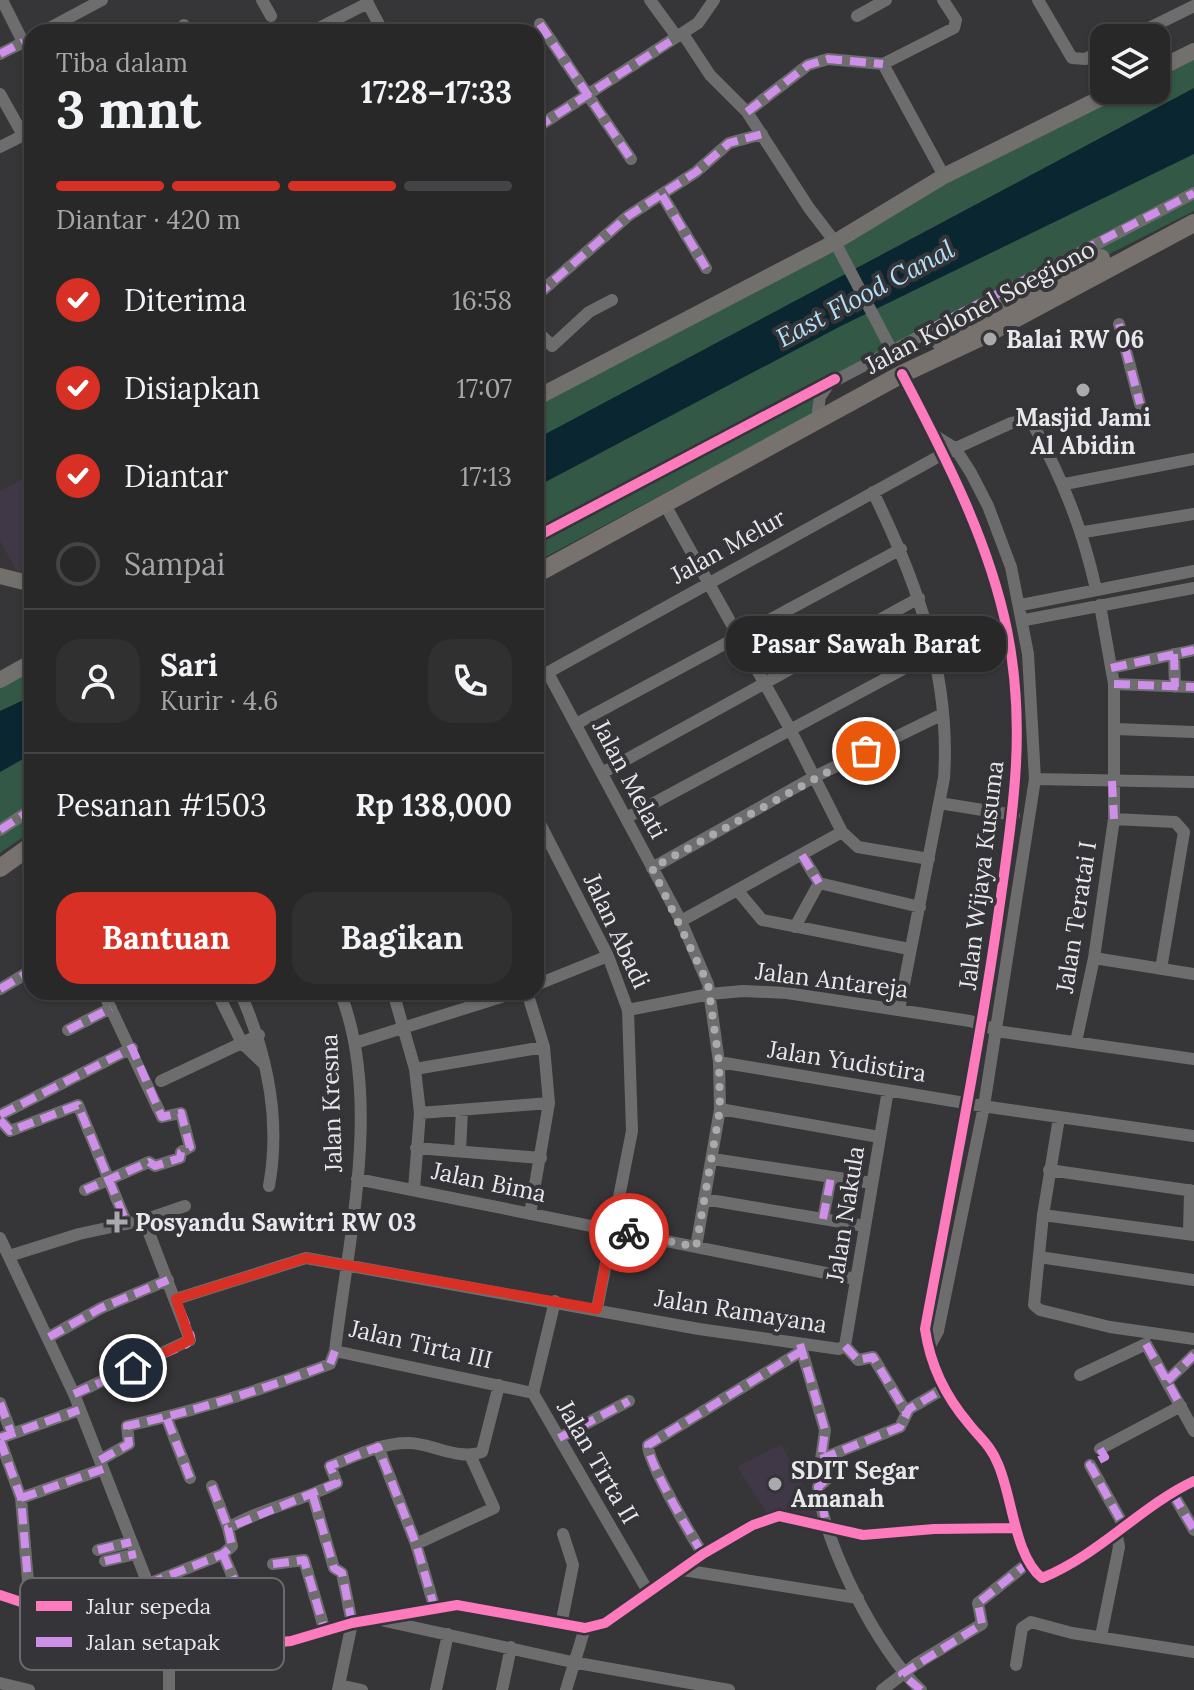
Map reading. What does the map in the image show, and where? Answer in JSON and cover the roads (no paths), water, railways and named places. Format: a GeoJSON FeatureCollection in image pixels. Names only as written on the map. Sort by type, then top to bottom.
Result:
{"type":"FeatureCollection","features":[{"type":"Feature","properties":{"kind":"main road","name":"Jalan Kolonel Soegiono"},"geometry":{"type":"LineString","coordinates":[[544,558],[818,411],[966,327],[1194,211]]}},
{"type":"Feature","properties":{"kind":"main road","name":"Jalan Kolonel Soegiono"},"geometry":{"type":"LineString","coordinates":[[544,570],[902,374],[981,337],[1194,223]]}},
{"type":"Feature","properties":{"kind":"main road"},"geometry":{"type":"LineString","coordinates":[[0,853],[24,845]]}},
{"type":"Feature","properties":{"kind":"main road"},"geometry":{"type":"LineString","coordinates":[[0,868],[24,849]]}},
{"type":"Feature","properties":{"kind":"street"},"geometry":{"type":"LineString","coordinates":[[2,0],[24,34]]}},
{"type":"Feature","properties":{"kind":"street"},"geometry":{"type":"LineString","coordinates":[[57,24],[102,0]]}},
{"type":"Feature","properties":{"kind":"street"},"geometry":{"type":"LineString","coordinates":[[262,0],[271,16]]}},
{"type":"Feature","properties":{"kind":"street"},"geometry":{"type":"LineString","coordinates":[[650,0],[710,75],[747,112],[838,248],[889,345]]}},
{"type":"Feature","properties":{"kind":"street"},"geometry":{"type":"LineString","coordinates":[[544,123],[680,36],[704,17],[714,0]]}},
{"type":"Feature","properties":{"kind":"street"},"geometry":{"type":"LineString","coordinates":[[857,16],[886,0]]}},
{"type":"Feature","properties":{"kind":"street"},"geometry":{"type":"LineString","coordinates":[[747,112],[808,65],[828,59],[883,64],[954,28],[956,20],[943,0]]}},
{"type":"Feature","properties":{"kind":"street"},"geometry":{"type":"LineString","coordinates":[[1038,0],[1072,58],[1090,57]]}},
{"type":"Feature","properties":{"kind":"street"},"geometry":{"type":"LineString","coordinates":[[327,24],[371,2],[380,24]]}},
{"type":"Feature","properties":{"kind":"street"},"geometry":{"type":"LineString","coordinates":[[1157,24],[1194,6]]}},
{"type":"Feature","properties":{"kind":"street"},"geometry":{"type":"LineString","coordinates":[[544,30],[631,159]]}},
{"type":"Feature","properties":{"kind":"street"},"geometry":{"type":"LineString","coordinates":[[0,54],[24,42]]}},
{"type":"Feature","properties":{"kind":"street"},"geometry":{"type":"LineString","coordinates":[[1170,63],[1194,51]]}},
{"type":"Feature","properties":{"kind":"street"},"geometry":{"type":"LineString","coordinates":[[883,64],[944,176]]}},
{"type":"Feature","properties":{"kind":"street"},"geometry":{"type":"LineString","coordinates":[[0,94],[24,129]]}},
{"type":"Feature","properties":{"kind":"street"},"geometry":{"type":"LineString","coordinates":[[544,394],[838,248],[944,176],[1090,103]]}},
{"type":"Feature","properties":{"kind":"street"},"geometry":{"type":"LineString","coordinates":[[544,289],[628,216],[662,195],[729,143],[762,134]]}},
{"type":"Feature","properties":{"kind":"street"},"geometry":{"type":"LineString","coordinates":[[0,147],[24,135]]}},
{"type":"Feature","properties":{"kind":"street"},"geometry":{"type":"LineString","coordinates":[[544,533],[835,379],[889,345],[931,328],[1194,193]]}},
{"type":"Feature","properties":{"kind":"street"},"geometry":{"type":"LineString","coordinates":[[662,195],[706,268]]}},
{"type":"Feature","properties":{"kind":"street"},"geometry":{"type":"LineString","coordinates":[[544,338],[552,346],[589,312],[612,300]]}},
{"type":"Feature","properties":{"kind":"street"},"geometry":{"type":"LineString","coordinates":[[1119,324],[1140,404]]}},
{"type":"Feature","properties":{"kind":"street"},"geometry":{"type":"LineString","coordinates":[[931,328],[966,327]]}},
{"type":"Feature","properties":{"kind":"street","name":"Jalan Wijaya Kusuma"},"geometry":{"type":"LineString","coordinates":[[902,374],[934,435],[988,506],[1021,605],[1025,620],[1035,779],[1032,810],[988,1028],[967,1104],[925,1329],[928,1349]]}},
{"type":"Feature","properties":{"kind":"street"},"geometry":{"type":"LineString","coordinates":[[818,411],[820,397],[835,379]]}},
{"type":"Feature","properties":{"kind":"street","name":"Jalan Melur"},"geometry":{"type":"LineString","coordinates":[[544,675],[708,581],[949,451],[1011,423],[1033,424],[1065,484]]}},
{"type":"Feature","properties":{"kind":"street","name":"Jalan Wijaya Kusuma"},"geometry":{"type":"LineString","coordinates":[[928,1349],[938,1331],[984,1106],[988,1028],[1019,770],[1007,632],[949,451]]}},
{"type":"Feature","properties":{"kind":"street"},"geometry":{"type":"LineString","coordinates":[[1096,589],[1084,532],[1065,484],[1194,459]]}},
{"type":"Feature","properties":{"kind":"street"},"geometry":{"type":"LineString","coordinates":[[873,492],[901,549],[935,652],[946,746],[939,803],[899,1010]]}},
{"type":"Feature","properties":{"kind":"street"},"geometry":{"type":"LineString","coordinates":[[664,503],[790,729],[842,832],[858,847],[929,859]]}},
{"type":"Feature","properties":{"kind":"street"},"geometry":{"type":"LineString","coordinates":[[1084,532],[1194,514]]}},
{"type":"Feature","properties":{"kind":"street"},"geometry":{"type":"LineString","coordinates":[[576,724],[901,549]]}},
{"type":"Feature","properties":{"kind":"street"},"geometry":{"type":"LineString","coordinates":[[1021,605],[1194,571]]}},
{"type":"Feature","properties":{"kind":"street"},"geometry":{"type":"LineString","coordinates":[[0,576],[24,582]]}},
{"type":"Feature","properties":{"kind":"street"},"geometry":{"type":"LineString","coordinates":[[1025,620],[1194,588]]}},
{"type":"Feature","properties":{"kind":"street"},"geometry":{"type":"LineString","coordinates":[[602,773],[919,598]]}},
{"type":"Feature","properties":{"kind":"street"},"geometry":{"type":"LineString","coordinates":[[1100,605],[1114,684],[1114,819]]}},
{"type":"Feature","properties":{"kind":"street"},"geometry":{"type":"LineString","coordinates":[[1111,668],[1194,650]]}},
{"type":"Feature","properties":{"kind":"street"},"geometry":{"type":"LineString","coordinates":[[626,818],[935,652]]}},
{"type":"Feature","properties":{"kind":"street"},"geometry":{"type":"LineString","coordinates":[[1174,654],[1175,687]]}},
{"type":"Feature","properties":{"kind":"street"},"geometry":{"type":"LineString","coordinates":[[0,680],[24,666]]}},
{"type":"Feature","properties":{"kind":"street","name":"Jalan Melati"},"geometry":{"type":"LineString","coordinates":[[544,679],[576,724],[681,921],[710,994],[719,1062],[720,1109],[696,1247]]}},
{"type":"Feature","properties":{"kind":"street"},"geometry":{"type":"LineString","coordinates":[[1114,684],[1194,687]]}},
{"type":"Feature","properties":{"kind":"street"},"geometry":{"type":"LineString","coordinates":[[652,868],[814,777],[943,714]]}},
{"type":"Feature","properties":{"kind":"street"},"geometry":{"type":"LineString","coordinates":[[1115,729],[1194,732]]}},
{"type":"Feature","properties":{"kind":"street"},"geometry":{"type":"LineString","coordinates":[[1035,779],[1194,782]]}},
{"type":"Feature","properties":{"kind":"street"},"geometry":{"type":"LineString","coordinates":[[939,803],[1014,812],[1032,810]]}},
{"type":"Feature","properties":{"kind":"street"},"geometry":{"type":"LineString","coordinates":[[0,830],[24,814]]}},
{"type":"Feature","properties":{"kind":"street","name":"Jalan Teratai I"},"geometry":{"type":"LineString","coordinates":[[1076,1042],[1094,958],[1114,819],[1175,822],[1184,832],[1161,969]]}},
{"type":"Feature","properties":{"kind":"street","name":"Jalan Abadi"},"geometry":{"type":"LineString","coordinates":[[544,832],[608,956],[628,1010],[632,1131],[597,1309]]}},
{"type":"Feature","properties":{"kind":"street"},"geometry":{"type":"LineString","coordinates":[[681,921],[842,832]]}},
{"type":"Feature","properties":{"kind":"street"},"geometry":{"type":"LineString","coordinates":[[802,855],[819,883],[920,907]]}},
{"type":"Feature","properties":{"kind":"street"},"geometry":{"type":"LineString","coordinates":[[795,927],[819,883]]}},
{"type":"Feature","properties":{"kind":"street"},"geometry":{"type":"LineString","coordinates":[[738,891],[762,920],[909,949]]}},
{"type":"Feature","properties":{"kind":"street"},"geometry":{"type":"LineString","coordinates":[[544,982],[608,956]]}},
{"type":"Feature","properties":{"kind":"street"},"geometry":{"type":"LineString","coordinates":[[1094,958],[1194,974]]}},
{"type":"Feature","properties":{"kind":"street"},"geometry":{"type":"LineString","coordinates":[[0,989],[24,975]]}},
{"type":"Feature","properties":{"kind":"street","name":"Jalan Antareja"},"geometry":{"type":"LineString","coordinates":[[628,1010],[710,994],[743,991],[787,993],[1194,1059]]}},
{"type":"Feature","properties":{"kind":"street"},"geometry":{"type":"LineString","coordinates":[[85,1190],[149,1162],[155,1166],[180,1158],[181,1152],[190,1147],[181,1112],[162,1117],[107,1000]]}},
{"type":"Feature","properties":{"kind":"street"},"geometry":{"type":"LineString","coordinates":[[221,1000],[242,1043],[264,1064]]}},
{"type":"Feature","properties":{"kind":"street"},"geometry":{"type":"LineString","coordinates":[[244,1000],[259,1035],[275,1142],[269,1186]]}},
{"type":"Feature","properties":{"kind":"street","name":"Jalan Kresna"},"geometry":{"type":"LineString","coordinates":[[342,1000],[355,1043],[357,1179],[345,1262]]}},
{"type":"Feature","properties":{"kind":"street"},"geometry":{"type":"LineString","coordinates":[[395,1000],[415,1069],[420,1113],[414,1189]]}},
{"type":"Feature","properties":{"kind":"street"},"geometry":{"type":"LineString","coordinates":[[355,1043],[493,1000]]}},
{"type":"Feature","properties":{"kind":"street"},"geometry":{"type":"LineString","coordinates":[[529,1000],[544,1047],[549,1103],[530,1214]]}},
{"type":"Feature","properties":{"kind":"street"},"geometry":{"type":"LineString","coordinates":[[68,1030],[111,1008]]}},
{"type":"Feature","properties":{"kind":"street"},"geometry":{"type":"LineString","coordinates":[[161,1081],[259,1035]]}},
{"type":"Feature","properties":{"kind":"street"},"geometry":{"type":"LineString","coordinates":[[415,1069],[544,1047]]}},
{"type":"Feature","properties":{"kind":"street"},"geometry":{"type":"LineString","coordinates":[[127,1224],[78,1105],[8,1131],[0,1118],[132,1048]]}},
{"type":"Feature","properties":{"kind":"street","name":"Jalan Yudistira"},"geometry":{"type":"LineString","coordinates":[[719,1062],[967,1104],[1194,1136]]}},
{"type":"Feature","properties":{"kind":"street","name":"Jalan Nakula"},"geometry":{"type":"LineString","coordinates":[[845,1346],[888,1090]]}},
{"type":"Feature","properties":{"kind":"street"},"geometry":{"type":"LineString","coordinates":[[420,1113],[549,1103]]}},
{"type":"Feature","properties":{"kind":"street"},"geometry":{"type":"LineString","coordinates":[[720,1109],[879,1137]]}},
{"type":"Feature","properties":{"kind":"street"},"geometry":{"type":"LineString","coordinates":[[460,1151],[462,1110]]}},
{"type":"Feature","properties":{"kind":"street"},"geometry":{"type":"LineString","coordinates":[[1059,1118],[1049,1170],[1033,1302],[1040,1310],[1110,1327],[1194,1339]]}},
{"type":"Feature","properties":{"kind":"street"},"geometry":{"type":"LineString","coordinates":[[416,1148],[541,1158]]}},
{"type":"Feature","properties":{"kind":"street"},"geometry":{"type":"LineString","coordinates":[[713,1159],[872,1183]]}},
{"type":"Feature","properties":{"kind":"street"},"geometry":{"type":"LineString","coordinates":[[1043,1215],[1191,1234],[1192,1191],[1049,1170]]}},
{"type":"Feature","properties":{"kind":"street"},"geometry":{"type":"LineString","coordinates":[[823,1219],[831,1177]]}},
{"type":"Feature","properties":{"kind":"street","name":"Jalan Bima"},"geometry":{"type":"LineString","coordinates":[[357,1179],[856,1279]]}},
{"type":"Feature","properties":{"kind":"street"},"geometry":{"type":"LineString","coordinates":[[704,1199],[865,1226]]}},
{"type":"Feature","properties":{"kind":"street"},"geometry":{"type":"LineString","coordinates":[[9,1256],[185,1206]]}},
{"type":"Feature","properties":{"kind":"street"},"geometry":{"type":"LineString","coordinates":[[74,1394],[187,1344],[191,1336],[144,1220]]}},
{"type":"Feature","properties":{"kind":"street"},"geometry":{"type":"LineString","coordinates":[[0,1238],[74,1394],[146,1578]]}},
{"type":"Feature","properties":{"kind":"street"},"geometry":{"type":"LineString","coordinates":[[1039,1257],[1194,1280]]}},
{"type":"Feature","properties":{"kind":"street","name":"Jalan Ramayana"},"geometry":{"type":"LineString","coordinates":[[176,1299],[306,1258],[345,1262],[800,1348],[839,1349],[845,1346]]}},
{"type":"Feature","properties":{"kind":"street","name":"Jalan Tirta III"},"geometry":{"type":"LineString","coordinates":[[345,1262],[335,1351],[533,1393]]}},
{"type":"Feature","properties":{"kind":"street"},"geometry":{"type":"LineString","coordinates":[[49,1337],[101,1308],[168,1280]]}},
{"type":"Feature","properties":{"kind":"street","name":"Jalan Tirta II"},"geometry":{"type":"LineString","coordinates":[[555,1301],[533,1393],[649,1593]]}},
{"type":"Feature","properties":{"kind":"street"},"geometry":{"type":"LineString","coordinates":[[1080,1375],[1146,1344],[1194,1431]]}},
{"type":"Feature","properties":{"kind":"street"},"geometry":{"type":"LineString","coordinates":[[845,1346],[858,1360],[873,1357],[906,1412]]}},
{"type":"Feature","properties":{"kind":"street"},"geometry":{"type":"LineString","coordinates":[[703,1554],[676,1511],[670,1492],[648,1453],[648,1445],[800,1348],[825,1430],[821,1459],[828,1478],[818,1487],[827,1527],[858,1598],[902,1674],[921,1690]]}},
{"type":"Feature","properties":{"kind":"street"},"geometry":{"type":"LineString","coordinates":[[928,1349],[945,1388],[971,1427],[991,1448],[1011,1494],[1016,1528],[1028,1563],[1045,1578],[1121,1532],[1194,1481]]}},
{"type":"Feature","properties":{"kind":"street"},"geometry":{"type":"LineString","coordinates":[[21,1498],[102,1464],[129,1444],[127,1426],[167,1419],[330,1364],[335,1351]]}},
{"type":"Feature","properties":{"kind":"street"},"geometry":{"type":"LineString","coordinates":[[1167,1381],[1194,1355]]}},
{"type":"Feature","properties":{"kind":"street"},"geometry":{"type":"LineString","coordinates":[[228,1528],[253,1515],[313,1496],[337,1483],[330,1466],[378,1447],[405,1443],[470,1455],[486,1446],[499,1385]]}},
{"type":"Feature","properties":{"kind":"street"},"geometry":{"type":"LineString","coordinates":[[821,1459],[900,1427],[906,1412],[945,1388]]}},
{"type":"Feature","properties":{"kind":"street"},"geometry":{"type":"LineString","coordinates":[[559,1438],[629,1401]]}},
{"type":"Feature","properties":{"kind":"street"},"geometry":{"type":"LineString","coordinates":[[0,1403],[4,1437],[21,1498],[28,1578]]}},
{"type":"Feature","properties":{"kind":"street"},"geometry":{"type":"LineString","coordinates":[[1100,1449],[1181,1406]]}},
{"type":"Feature","properties":{"kind":"street"},"geometry":{"type":"LineString","coordinates":[[4,1437],[79,1410]]}},
{"type":"Feature","properties":{"kind":"street"},"geometry":{"type":"LineString","coordinates":[[167,1419],[190,1478]]}},
{"type":"Feature","properties":{"kind":"street"},"geometry":{"type":"LineString","coordinates":[[378,1447],[416,1544],[435,1609]]}},
{"type":"Feature","properties":{"kind":"street"},"geometry":{"type":"LineString","coordinates":[[416,1544],[494,1508],[470,1455]]}},
{"type":"Feature","properties":{"kind":"street"},"geometry":{"type":"LineString","coordinates":[[1090,1465],[1121,1532],[1101,1636]]}},
{"type":"Feature","properties":{"kind":"street"},"geometry":{"type":"LineString","coordinates":[[163,1578],[223,1554],[232,1546],[212,1486]]}},
{"type":"Feature","properties":{"kind":"street"},"geometry":{"type":"LineString","coordinates":[[1173,1494],[1194,1530]]}},
{"type":"Feature","properties":{"kind":"street"},"geometry":{"type":"LineString","coordinates":[[313,1496],[334,1568],[342,1573],[352,1623],[338,1688],[362,1690]]}},
{"type":"Feature","properties":{"kind":"street"},"geometry":{"type":"LineString","coordinates":[[284,1642],[374,1618],[457,1605],[585,1628],[605,1623],[703,1554],[753,1525],[779,1516],[863,1535],[1016,1528]]}},
{"type":"Feature","properties":{"kind":"street"},"geometry":{"type":"LineString","coordinates":[[561,1625],[573,1565],[563,1534]]}},
{"type":"Feature","properties":{"kind":"street"},"geometry":{"type":"LineString","coordinates":[[102,1556],[133,1548]]}},
{"type":"Feature","properties":{"kind":"street"},"geometry":{"type":"LineString","coordinates":[[223,1554],[233,1578]]}},
{"type":"Feature","properties":{"kind":"street"},"geometry":{"type":"LineString","coordinates":[[273,1564],[304,1560],[325,1631]]}},
{"type":"Feature","properties":{"kind":"street"},"geometry":{"type":"LineString","coordinates":[[882,1690],[982,1624],[978,1603],[1028,1563]]}},
{"type":"Feature","properties":{"kind":"street"},"geometry":{"type":"LineString","coordinates":[[683,1570],[858,1598]]}},
{"type":"Feature","properties":{"kind":"street"},"geometry":{"type":"LineString","coordinates":[[0,1595],[20,1602]]}},
{"type":"Feature","properties":{"kind":"street"},"geometry":{"type":"LineString","coordinates":[[374,1618],[511,1647],[657,1684],[729,1690]]}},
{"type":"Feature","properties":{"kind":"street"},"geometry":{"type":"LineString","coordinates":[[1016,1665],[1022,1628],[1031,1622],[1194,1652]]}},
{"type":"Feature","properties":{"kind":"street"},"geometry":{"type":"LineString","coordinates":[[566,1690],[572,1662],[585,1628]]}},
{"type":"Feature","properties":{"kind":"street"},"geometry":{"type":"LineString","coordinates":[[436,1690],[448,1634]]}},
{"type":"Feature","properties":{"kind":"street"},"geometry":{"type":"LineString","coordinates":[[502,1690],[511,1647]]}},
{"type":"Feature","properties":{"kind":"street"},"geometry":{"type":"LineString","coordinates":[[2,1686],[29,1690]]}},
{"type":"Feature","properties":{"kind":"water","name":"East Flood Canal"},"geometry":{"type":"Polygon","coordinates":[[[1194,88],[1194,154],[839,327],[544,483],[544,435],[1164,104],[1170,104],[1170,101],[1194,88]]]}},
{"type":"Feature","properties":{"kind":"water"},"geometry":{"type":"Polygon","coordinates":[[[24,700],[24,758],[0,772],[0,711],[24,700]]]}},
{"type":"Feature","properties":{"kind":"place","name":"Balai RW 06"},"geometry":{"type":"Point","coordinates":[990,339]}},
{"type":"Feature","properties":{"kind":"place","name":"Masjid Jami Al Abidin"},"geometry":{"type":"Point","coordinates":[1083,390]}},
{"type":"Feature","properties":{"kind":"place","name":"Pasar Sawah Barat"},"geometry":{"type":"Point","coordinates":[866,751]}},
{"type":"Feature","properties":{"kind":"place","name":"Posyandu Sawitri RW 03"},"geometry":{"type":"Point","coordinates":[117,1222]}},
{"type":"Feature","properties":{"kind":"place","name":"SDIT Segar Amanah"},"geometry":{"type":"Point","coordinates":[775,1484]}}]}
